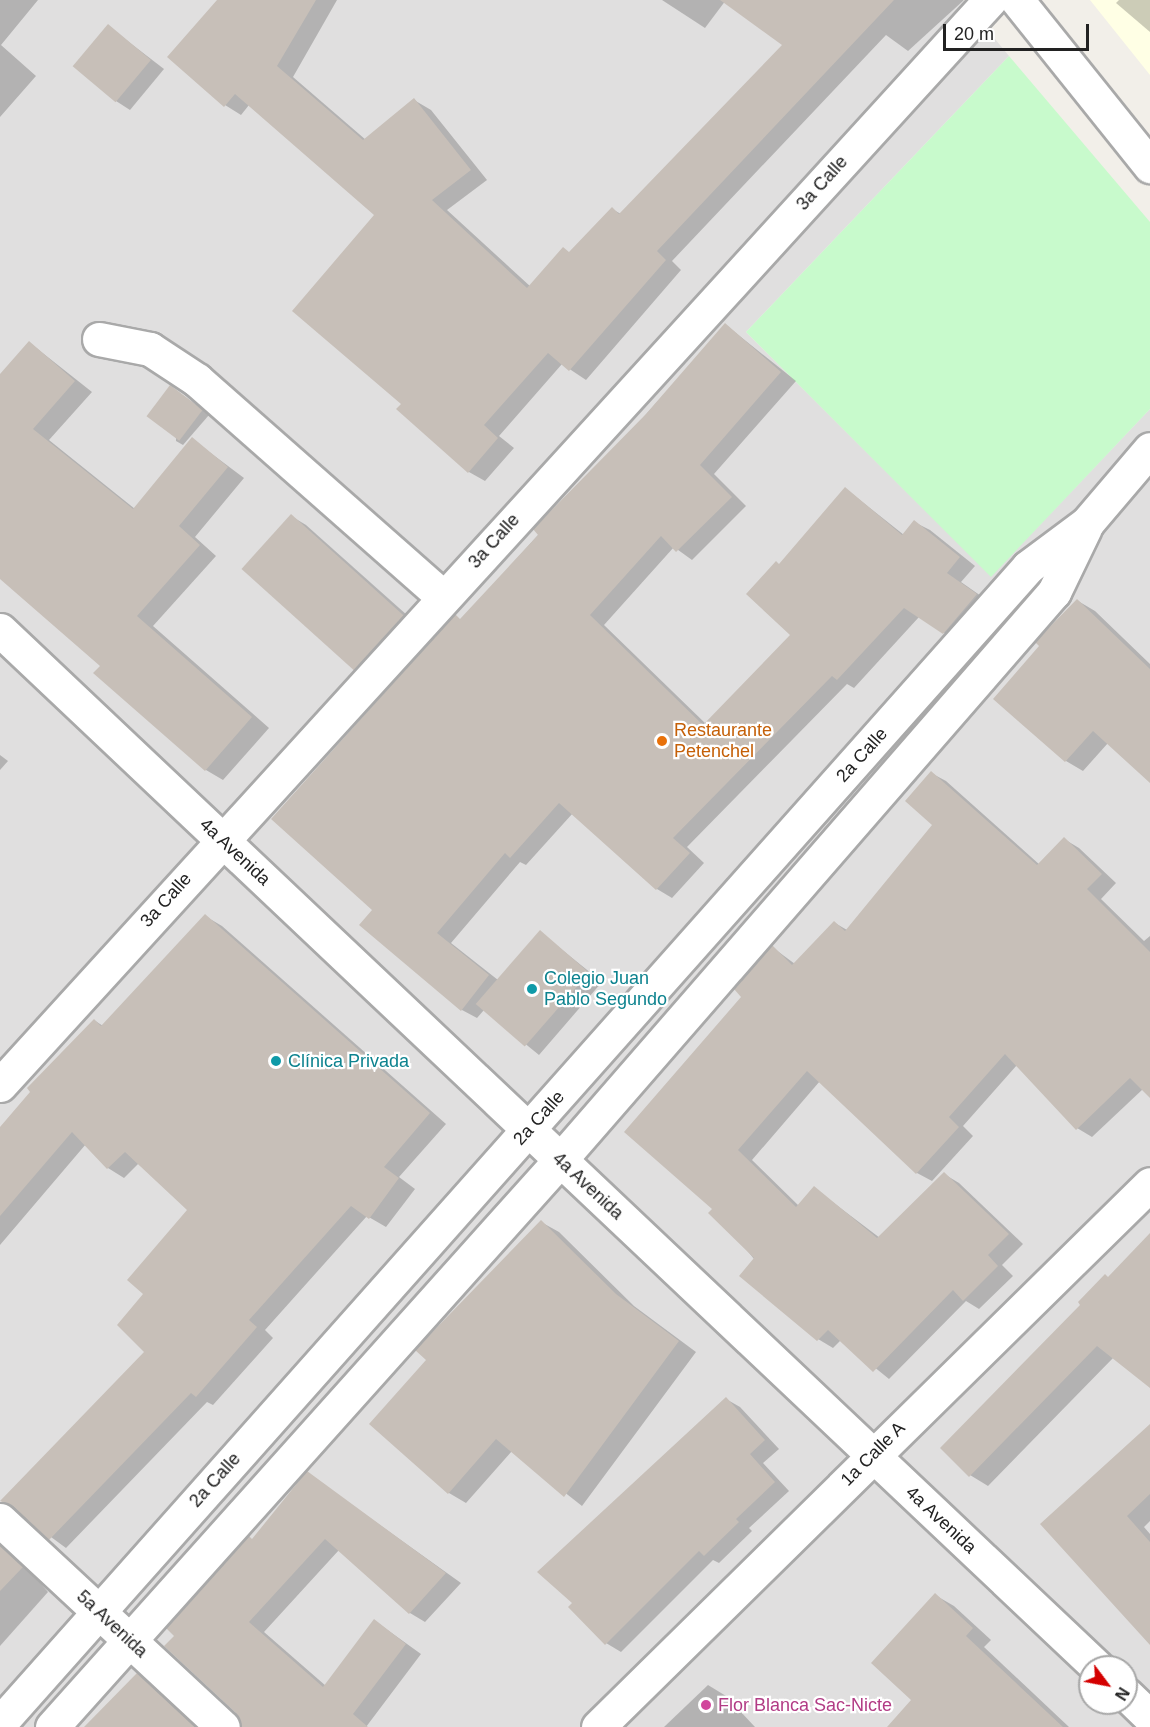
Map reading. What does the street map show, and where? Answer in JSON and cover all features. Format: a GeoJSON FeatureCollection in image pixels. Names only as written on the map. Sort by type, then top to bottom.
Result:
{"type":"FeatureCollection","features":[{"type":"Feature","properties":{"kind":"street","name":"3a Calle"},"geometry":{"type":"LineString","coordinates":[[0,1085],[221,839],[990,0]]}},
{"type":"Feature","properties":{"kind":"street"},"geometry":{"type":"LineString","coordinates":[[1017,0],[1150,166]]}},
{"type":"Feature","properties":{"kind":"street"},"geometry":{"type":"LineString","coordinates":[[99,339],[150,350],[197,380],[443,597]]}},
{"type":"Feature","properties":{"kind":"street","name":"2a Calle"},"geometry":{"type":"LineString","coordinates":[[0,1723],[97,1611],[529,1130],[1028,567],[1087,522],[1150,449]]}},
{"type":"Feature","properties":{"kind":"street","name":"2a Calle"},"geometry":{"type":"LineString","coordinates":[[52,1727],[560,1160],[1054,592],[1087,522]]}},
{"type":"Feature","properties":{"kind":"street","name":"4a Avenida"},"geometry":{"type":"LineString","coordinates":[[0,630],[1084,1655]]}},
{"type":"Feature","properties":{"kind":"street","name":"1a Calle A"},"geometry":{"type":"LineString","coordinates":[[598,1727],[872,1454],[1150,1184]]}},
{"type":"Feature","properties":{"kind":"street","name":"5a Avenida"},"geometry":{"type":"LineString","coordinates":[[0,1520],[223,1727]]}},
{"type":"Feature","properties":{"kind":"street"},"geometry":{"type":"LineString","coordinates":[[1138,1706],[1150,1717]]}},
{"type":"Feature","properties":{"kind":"shaded area"},"geometry":{"type":"Polygon","coordinates":[[[0,0],[963,0],[1009,56],[746,332],[991,576],[1150,409],[1150,1727],[0,1727],[0,0]]]}},
{"type":"Feature","properties":{"kind":"shaded area"},"geometry":{"type":"Polygon","coordinates":[[[1090,0],[1150,0],[1150,75],[1090,0]]]}},
{"type":"Feature","properties":{"kind":"green space"},"geometry":{"type":"Polygon","coordinates":[[[1009,56],[1150,222],[1150,409],[991,577],[746,332],[1009,56]]]}},
{"type":"Feature","properties":{"kind":"building"},"geometry":{"type":"Polygon","coordinates":[[[217,0],[316,0],[277,66],[363,140],[414,98],[471,170],[432,200],[527,288],[563,247],[569,252],[612,207],[619,214],[782,45],[720,0],[894,0],[657,251],[666,260],[569,371],[548,353],[484,425],[498,438],[468,473],[396,409],[401,404],[292,311],[374,215],[235,94],[224,107],[167,57],[217,0]]]}},
{"type":"Feature","properties":{"kind":"building"},"geometry":{"type":"Polygon","coordinates":[[[108,24],[151,60],[116,102],[73,66],[108,24]]]}},
{"type":"Feature","properties":{"kind":"building"},"geometry":{"type":"Polygon","coordinates":[[[725,323],[781,372],[700,465],[732,497],[676,552],[661,536],[590,615],[703,725],[790,635],[746,594],[776,561],[779,564],[845,487],[902,535],[914,520],[960,557],[947,573],[977,594],[943,634],[904,608],[837,680],[832,676],[673,838],[690,853],[656,890],[559,803],[510,858],[505,853],[437,933],[489,975],[461,1011],[359,925],[372,910],[271,819],[455,614],[460,619],[538,535],[533,529],[646,414],[725,323]]]}},
{"type":"Feature","properties":{"kind":"building"},"geometry":{"type":"Polygon","coordinates":[[[29,341],[75,381],[33,429],[133,509],[192,437],[228,467],[179,526],[200,545],[137,616],[252,717],[205,771],[93,673],[100,666],[0,579],[0,374],[29,341]]]}},
{"type":"Feature","properties":{"kind":"building"},"geometry":{"type":"Polygon","coordinates":[[[170,385],[203,410],[179,441],[147,416],[170,385]]]}},
{"type":"Feature","properties":{"kind":"building"},"geometry":{"type":"Polygon","coordinates":[[[291,514],[404,616],[354,671],[241,569],[291,514]]]}},
{"type":"Feature","properties":{"kind":"building"},"geometry":{"type":"Polygon","coordinates":[[[1077,599],[1150,669],[1150,783],[1093,731],[1065,762],[993,699],[1039,646],[1035,642],[1077,599]]]}},
{"type":"Feature","properties":{"kind":"building"},"geometry":{"type":"Polygon","coordinates":[[[931,771],[1037,865],[1064,837],[1102,874],[1087,889],[1150,952],[1150,1098],[1130,1078],[1076,1130],[1005,1054],[949,1117],[959,1127],[916,1174],[807,1071],[738,1150],[796,1207],[814,1186],[877,1238],[944,1172],[1009,1234],[988,1255],[998,1266],[963,1301],[953,1290],[873,1372],[828,1330],[817,1341],[739,1276],[754,1258],[708,1213],[712,1209],[624,1132],[741,997],[734,989],[772,945],[792,965],[834,921],[845,931],[932,825],[905,801],[931,771]]]}},
{"type":"Feature","properties":{"kind":"building"},"geometry":{"type":"Polygon","coordinates":[[[205,914],[430,1113],[384,1167],[399,1178],[369,1219],[351,1206],[249,1320],[257,1327],[196,1397],[191,1393],[49,1540],[13,1506],[0,1501],[144,1352],[117,1325],[143,1294],[127,1280],[187,1210],[125,1152],[107,1169],[72,1132],[0,1216],[0,1127],[30,1092],[27,1088],[94,1019],[101,1026],[205,914]]]}},
{"type":"Feature","properties":{"kind":"building","name":"Colegio Juan Pablo Segundo"},"geometry":{"type":"Polygon","coordinates":[[[540,930],[589,973],[525,1047],[476,1004],[540,930]]]}},
{"type":"Feature","properties":{"kind":"building"},"geometry":{"type":"Polygon","coordinates":[[[541,1220],[616,1294],[679,1341],[564,1497],[496,1439],[448,1494],[369,1424],[426,1360],[415,1350],[541,1220]]]}},
{"type":"Feature","properties":{"kind":"building"},"geometry":{"type":"Polygon","coordinates":[[[1150,1233],[1150,1388],[1097,1346],[969,1477],[940,1448],[1080,1305],[1078,1302],[1105,1274],[1108,1277],[1150,1233]]]}},
{"type":"Feature","properties":{"kind":"building"},"geometry":{"type":"Polygon","coordinates":[[[726,1397],[765,1440],[750,1454],[775,1482],[736,1519],[739,1522],[704,1556],[699,1551],[605,1645],[568,1607],[572,1603],[537,1572],[726,1397]]]}},
{"type":"Feature","properties":{"kind":"building"},"geometry":{"type":"Polygon","coordinates":[[[1150,1424],[1150,1494],[1127,1516],[1150,1542],[1150,1645],[1040,1524],[1150,1424]]]}},
{"type":"Feature","properties":{"kind":"building"},"geometry":{"type":"Polygon","coordinates":[[[307,1471],[446,1573],[409,1614],[325,1539],[249,1622],[323,1687],[374,1619],[406,1644],[353,1714],[368,1727],[241,1727],[236,1713],[164,1646],[174,1636],[166,1628],[249,1536],[252,1539],[307,1471]]]}},
{"type":"Feature","properties":{"kind":"building"},"geometry":{"type":"Polygon","coordinates":[[[0,1546],[23,1567],[0,1591],[0,1546]]]}},
{"type":"Feature","properties":{"kind":"building"},"geometry":{"type":"Polygon","coordinates":[[[935,1593],[973,1628],[966,1636],[1063,1727],[887,1727],[911,1700],[871,1663],[935,1593]]]}},
{"type":"Feature","properties":{"kind":"building"},"geometry":{"type":"Polygon","coordinates":[[[137,1673],[195,1727],[84,1727],[137,1673]]]}},
{"type":"Feature","properties":{"kind":"place","name":"Restaurante Petenchel"},"geometry":{"type":"Point","coordinates":[662,741]}},
{"type":"Feature","properties":{"kind":"place","name":"Colegio Juan Pablo Segundo"},"geometry":{"type":"Point","coordinates":[532,989]}},
{"type":"Feature","properties":{"kind":"place","name":"Clínica Privada"},"geometry":{"type":"Point","coordinates":[276,1061]}},
{"type":"Feature","properties":{"kind":"place","name":"Flor Blanca Sac-Nicte"},"geometry":{"type":"Point","coordinates":[706,1705]}}]}
